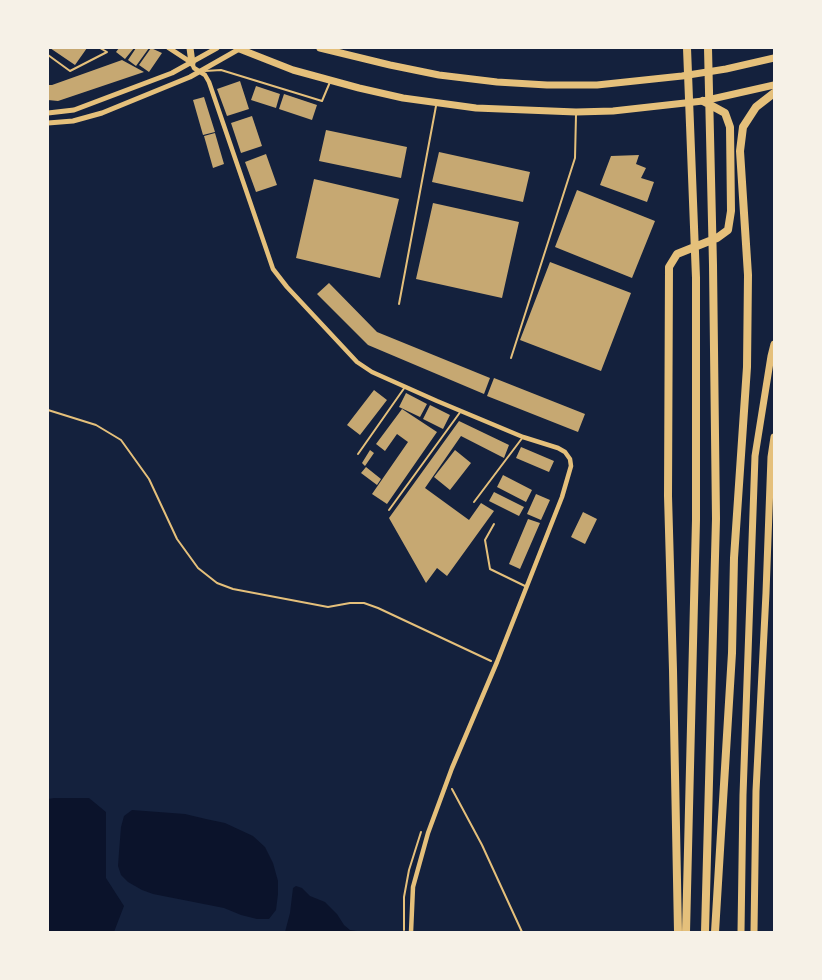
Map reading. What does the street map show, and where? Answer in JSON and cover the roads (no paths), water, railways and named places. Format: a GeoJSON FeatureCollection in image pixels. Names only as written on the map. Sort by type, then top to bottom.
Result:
{"type":"FeatureCollection","features":[{"type":"Feature","properties":{"kind":"highway"},"geometry":{"type":"LineString","coordinates":[[686,932],[696,520],[696,278],[687,48]]}},
{"type":"Feature","properties":{"kind":"highway"},"geometry":{"type":"LineString","coordinates":[[705,932],[716,519],[708,48]]}},
{"type":"Feature","properties":{"kind":"highway"},"geometry":{"type":"LineString","coordinates":[[715,932],[732,653],[734,558],[747,367],[748,275],[740,151],[743,127],[756,107],[774,94]]}},
{"type":"Feature","properties":{"kind":"highway"},"geometry":{"type":"LineString","coordinates":[[678,932],[668,496],[669,267],[677,254],[717,238],[728,230],[731,211],[730,127],[725,113],[703,101]]}},
{"type":"Feature","properties":{"kind":"main road"},"geometry":{"type":"LineString","coordinates":[[190,48],[192,63]]}},
{"type":"Feature","properties":{"kind":"main road"},"geometry":{"type":"LineString","coordinates":[[239,48],[293,70],[330,80],[403,98],[476,108],[576,112],[651,108],[703,101],[774,85]]}},
{"type":"Feature","properties":{"kind":"main road"},"geometry":{"type":"LineString","coordinates":[[320,48],[390,65],[439,74],[497,82],[547,85],[597,85],[682,76],[726,69],[774,58]]}},
{"type":"Feature","properties":{"kind":"main road"},"geometry":{"type":"LineString","coordinates":[[741,932],[755,456],[774,344]]}},
{"type":"Feature","properties":{"kind":"main road"},"geometry":{"type":"LineString","coordinates":[[754,932],[756,791],[774,437]]}},
{"type":"Feature","properties":{"kind":"street"},"geometry":{"type":"LineString","coordinates":[[169,48],[192,63],[194,68],[205,75],[276,274],[357,362],[372,372],[405,387],[522,437],[565,452],[570,459],[571,466],[562,497],[447,780],[428,833],[416,875],[412,901],[411,932]]}},
{"type":"Feature","properties":{"kind":"street"},"geometry":{"type":"LineString","coordinates":[[48,113],[74,110],[172,74],[217,48]]}},
{"type":"Feature","properties":{"kind":"street"},"geometry":{"type":"LineString","coordinates":[[48,123],[94,115],[178,83],[239,48]]}},
{"type":"Feature","properties":{"kind":"lane"},"geometry":{"type":"LineString","coordinates":[[48,55],[70,71],[107,52],[100,48]]}},
{"type":"Feature","properties":{"kind":"lane"},"geometry":{"type":"LineString","coordinates":[[199,72],[221,70],[322,101],[330,80]]}},
{"type":"Feature","properties":{"kind":"lane"},"geometry":{"type":"LineString","coordinates":[[399,304],[437,103]]}},
{"type":"Feature","properties":{"kind":"lane"},"geometry":{"type":"LineString","coordinates":[[511,358],[575,158],[576,112]]}},
{"type":"Feature","properties":{"kind":"lane"},"geometry":{"type":"LineString","coordinates":[[358,454],[405,387]]}},
{"type":"Feature","properties":{"kind":"lane"},"geometry":{"type":"LineString","coordinates":[[388,510],[461,411]]}},
{"type":"Feature","properties":{"kind":"lane"},"geometry":{"type":"LineString","coordinates":[[474,502],[522,437]]}},
{"type":"Feature","properties":{"kind":"lane"},"geometry":{"type":"LineString","coordinates":[[494,524],[485,540],[490,569],[527,587]]}},
{"type":"Feature","properties":{"kind":"water"},"geometry":{"type":"Polygon","coordinates":[[[89,798],[106,812],[106,878],[124,906],[114,932],[48,932],[48,799],[89,798]]]}},
{"type":"Feature","properties":{"kind":"water"},"geometry":{"type":"Polygon","coordinates":[[[132,810],[185,814],[225,823],[253,836],[265,847],[273,863],[278,881],[276,910],[269,919],[257,919],[224,908],[153,894],[128,882],[121,875],[118,866],[121,827],[124,816],[132,810]]]}},
{"type":"Feature","properties":{"kind":"water"},"geometry":{"type":"Polygon","coordinates":[[[296,886],[302,888],[310,896],[325,902],[350,930],[364,932],[285,932],[290,913],[293,888],[296,886]]]}}]}
